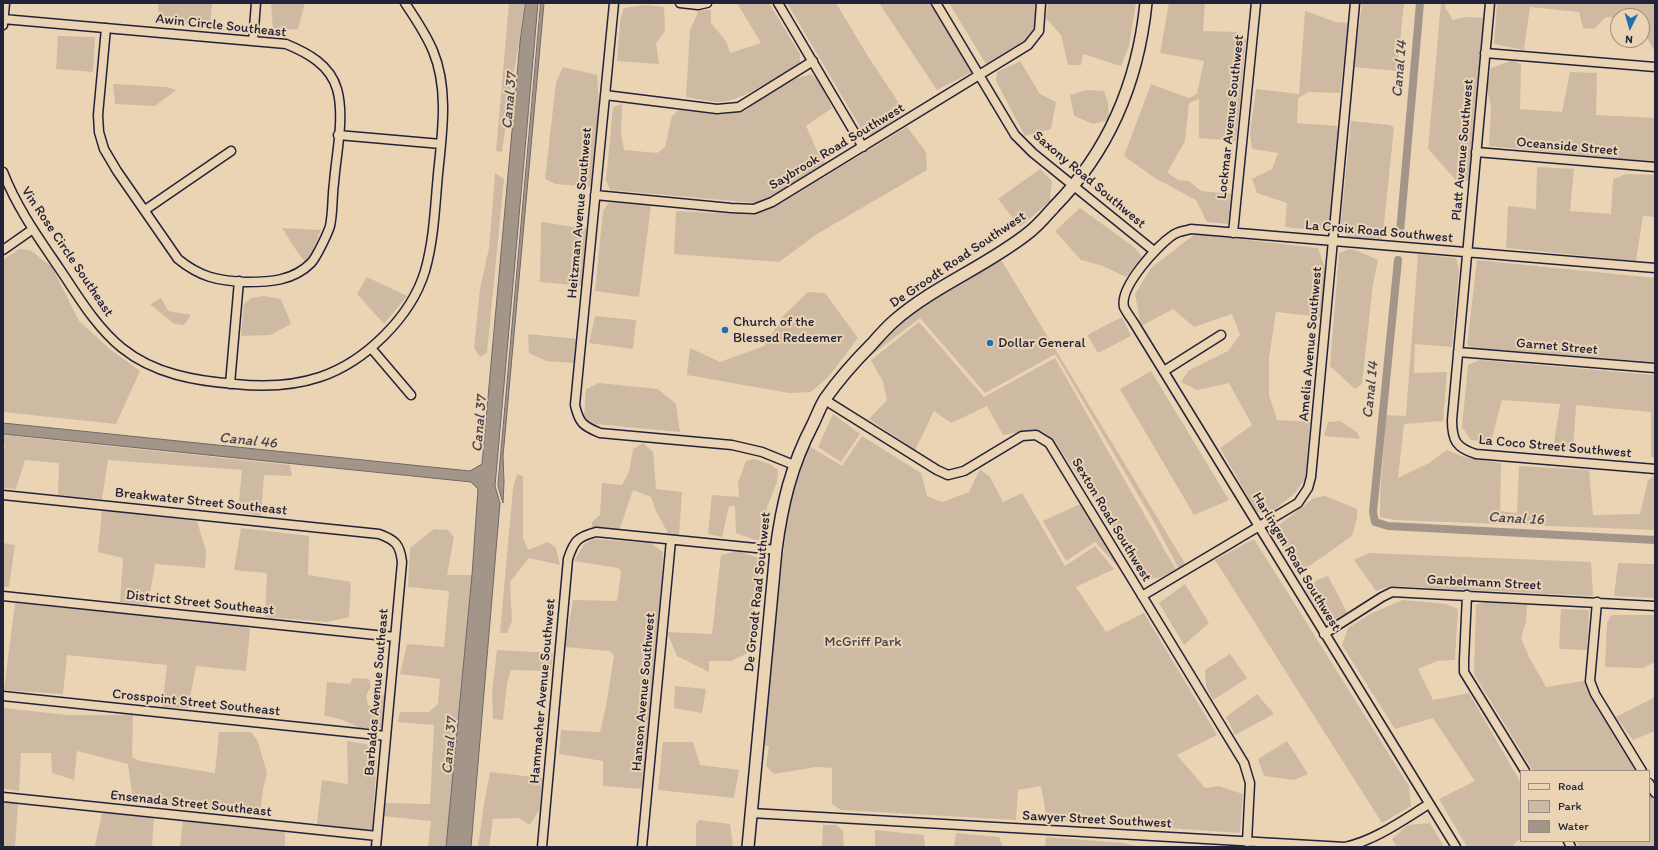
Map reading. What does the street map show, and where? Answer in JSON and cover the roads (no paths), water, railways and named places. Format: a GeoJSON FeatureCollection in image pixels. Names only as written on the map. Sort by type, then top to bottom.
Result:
{"type":"FeatureCollection","features":[{"type":"Feature","properties":{"kind":"street"},"geometry":{"type":"LineString","coordinates":[[3,21],[5,3]]}},
{"type":"Feature","properties":{"kind":"street"},"geometry":{"type":"LineString","coordinates":[[253,41],[256,3]]}},
{"type":"Feature","properties":{"kind":"street","name":"Vin Rose Circle Southeast"},"geometry":{"type":"LineString","coordinates":[[3,172],[12,196],[90,314],[107,334],[124,350],[146,363],[174,374],[199,381],[253,386],[288,384],[320,377],[346,365],[371,348],[391,328],[408,306],[424,273],[432,239],[443,111],[441,83],[434,52],[405,3]]}},
{"type":"Feature","properties":{"kind":"street","name":"Heitzman Avenue Southwest"},"geometry":{"type":"LineString","coordinates":[[614,3],[575,405],[578,417],[582,424],[600,433],[732,445],[762,452],[794,465]]}},
{"type":"Feature","properties":{"kind":"street"},"geometry":{"type":"LineString","coordinates":[[680,3],[698,5],[707,3]]}},
{"type":"Feature","properties":{"kind":"street"},"geometry":{"type":"LineString","coordinates":[[778,3],[863,147]]}},
{"type":"Feature","properties":{"kind":"street","name":"Saxony Road Southwest"},"geometry":{"type":"LineString","coordinates":[[936,3],[1015,135],[1033,153],[1154,251]]}},
{"type":"Feature","properties":{"kind":"street","name":"Saybrook Road Southwest"},"geometry":{"type":"LineString","coordinates":[[595,195],[754,209],[772,202],[1028,45],[1039,31],[1041,3]]}},
{"type":"Feature","properties":{"kind":"street","name":"De Groodt Road Southwest"},"geometry":{"type":"LineString","coordinates":[[748,847],[781,510],[794,465],[806,437],[825,400],[849,367],[894,321],[947,284],[992,258],[1029,234],[1074,187],[1094,158],[1119,113],[1135,70],[1144,24],[1146,3]]}},
{"type":"Feature","properties":{"kind":"street","name":"Lockmar Avenue Southwest"},"geometry":{"type":"LineString","coordinates":[[1233,233],[1256,3]]}},
{"type":"Feature","properties":{"kind":"street","name":"Amelia Avenue Southwest"},"geometry":{"type":"LineString","coordinates":[[1142,596],[1298,503],[1308,488],[1311,476],[1355,3]]}},
{"type":"Feature","properties":{"kind":"street","name":"Platt Avenue Southwest"},"geometry":{"type":"LineString","coordinates":[[1455,442],[1452,431],[1452,420],[1490,3]]}},
{"type":"Feature","properties":{"kind":"street","name":"Awin Circle Southeast"},"geometry":{"type":"LineString","coordinates":[[3,21],[106,28],[286,44],[303,51],[316,60],[330,75],[337,89],[340,110],[330,226],[312,262],[296,275],[269,282],[239,281],[207,277],[190,269],[178,259],[104,149],[99,132],[98,115],[106,28]]}},
{"type":"Feature","properties":{"kind":"street"},"geometry":{"type":"LineString","coordinates":[[1485,53],[1655,68]]}},
{"type":"Feature","properties":{"kind":"street"},"geometry":{"type":"LineString","coordinates":[[605,96],[717,109],[739,106],[813,61]]}},
{"type":"Feature","properties":{"kind":"street"},"geometry":{"type":"LineString","coordinates":[[338,135],[441,144]]}},
{"type":"Feature","properties":{"kind":"street"},"geometry":{"type":"LineString","coordinates":[[145,210],[231,151]]}},
{"type":"Feature","properties":{"kind":"street","name":"Oceanside Street"},"geometry":{"type":"LineString","coordinates":[[1476,152],[1655,167]]}},
{"type":"Feature","properties":{"kind":"street"},"geometry":{"type":"LineString","coordinates":[[3,250],[33,229]]}},
{"type":"Feature","properties":{"kind":"street","name":"La Croix Road Southwest"},"geometry":{"type":"LineString","coordinates":[[1127,289],[1154,251],[1175,233],[1191,229],[1655,268]]}},
{"type":"Feature","properties":{"kind":"street"},"geometry":{"type":"LineString","coordinates":[[230,384],[239,281]]}},
{"type":"Feature","properties":{"kind":"street","name":"Harlingen Road Southwest"},"geometry":{"type":"LineString","coordinates":[[1127,289],[1124,306],[1456,847]]}},
{"type":"Feature","properties":{"kind":"street"},"geometry":{"type":"LineString","coordinates":[[1164,372],[1221,336]]}},
{"type":"Feature","properties":{"kind":"street"},"geometry":{"type":"LineString","coordinates":[[371,348],[411,395]]}},
{"type":"Feature","properties":{"kind":"street","name":"Garnet Street"},"geometry":{"type":"LineString","coordinates":[[1458,352],[1655,368]]}},
{"type":"Feature","properties":{"kind":"street","name":"Sexton Road Southwest"},"geometry":{"type":"LineString","coordinates":[[825,400],[937,470],[948,474],[964,471],[1022,436],[1036,435],[1049,443],[1244,763],[1250,783],[1247,842]]}},
{"type":"Feature","properties":{"kind":"street","name":"La Coco Street Southwest"},"geometry":{"type":"LineString","coordinates":[[1455,442],[1464,450],[1476,454],[1655,469]]}},
{"type":"Feature","properties":{"kind":"street","name":"Breakwater Street Southeast"},"geometry":{"type":"LineString","coordinates":[[3,495],[379,534],[388,537],[395,542]]}},
{"type":"Feature","properties":{"kind":"street","name":"Hammacher Avenue Southwest"},"geometry":{"type":"LineString","coordinates":[[542,847],[568,559],[573,545],[584,535],[596,532],[671,540]]}},
{"type":"Feature","properties":{"kind":"street"},"geometry":{"type":"LineString","coordinates":[[671,540],[776,550]]}},
{"type":"Feature","properties":{"kind":"street","name":"Hanson Avenue Southwest"},"geometry":{"type":"LineString","coordinates":[[642,847],[671,540]]}},
{"type":"Feature","properties":{"kind":"street","name":"Barbados Avenue Southeast"},"geometry":{"type":"LineString","coordinates":[[376,847],[402,562],[400,549],[395,542]]}},
{"type":"Feature","properties":{"kind":"street","name":"Garbelmann Street"},"geometry":{"type":"LineString","coordinates":[[1324,634],[1392,592],[1655,606]]}},
{"type":"Feature","properties":{"kind":"street"},"geometry":{"type":"LineString","coordinates":[[1467,595],[1464,672],[1524,770]]}},
{"type":"Feature","properties":{"kind":"street","name":"District Street Southeast"},"geometry":{"type":"LineString","coordinates":[[3,596],[395,637]]}},
{"type":"Feature","properties":{"kind":"street"},"geometry":{"type":"LineString","coordinates":[[1597,602],[1590,681],[1595,694],[1641,770]]}},
{"type":"Feature","properties":{"kind":"street","name":"Crosspoint Street Southeast"},"geometry":{"type":"LineString","coordinates":[[3,696],[386,736]]}},
{"type":"Feature","properties":{"kind":"street","name":"Ensenada Street Southeast"},"geometry":{"type":"LineString","coordinates":[[3,797],[377,836]]}},
{"type":"Feature","properties":{"kind":"street","name":"Sawyer Street Southwest"},"geometry":{"type":"LineString","coordinates":[[752,813],[1345,847],[1360,844],[1430,804]]}},
{"type":"Feature","properties":{"kind":"water"},"geometry":{"type":"Polygon","coordinates":[[[526,3],[538,3],[495,486],[500,503],[471,847],[446,847],[472,575],[478,489],[471,482],[3,434],[3,423],[470,471],[482,464],[520,42],[526,3]]]}},
{"type":"Feature","properties":{"kind":"water"},"geometry":{"type":"Polygon","coordinates":[[[541,3],[544,3],[503,456],[503,503],[498,486],[541,3]]]}},
{"type":"Feature","properties":{"kind":"waterway","name":"Canal 14"},"geometry":{"type":"LineString","coordinates":[[1400,232],[1420,3]]}},
{"type":"Feature","properties":{"kind":"waterway","name":"Canal 16"},"geometry":{"type":"LineString","coordinates":[[1398,260],[1373,512],[1375,522],[1388,526],[1655,540]]}},
{"type":"Feature","properties":{"kind":"place","name":"Church of the Blessed Redeemer"},"geometry":{"type":"Point","coordinates":[725,330]}},
{"type":"Feature","properties":{"kind":"place","name":"Dollar General"},"geometry":{"type":"Point","coordinates":[990,343]}},
{"type":"Feature","properties":{"kind":"water label","name":"Canal 37"},"geometry":{"type":"Point","coordinates":[510,101]}},
{"type":"Feature","properties":{"kind":"water label","name":"Canal 37"},"geometry":{"type":"Point","coordinates":[480,424]}},
{"type":"Feature","properties":{"kind":"water label","name":"Canal 46"},"geometry":{"type":"Point","coordinates":[248,441]}},
{"type":"Feature","properties":{"kind":"water label","name":"Canal 37"},"geometry":{"type":"Point","coordinates":[450,746]}},
{"type":"Feature","properties":{"kind":"park label","name":"McGriff Park"},"geometry":{"type":"Point","coordinates":[863,642]}}]}
